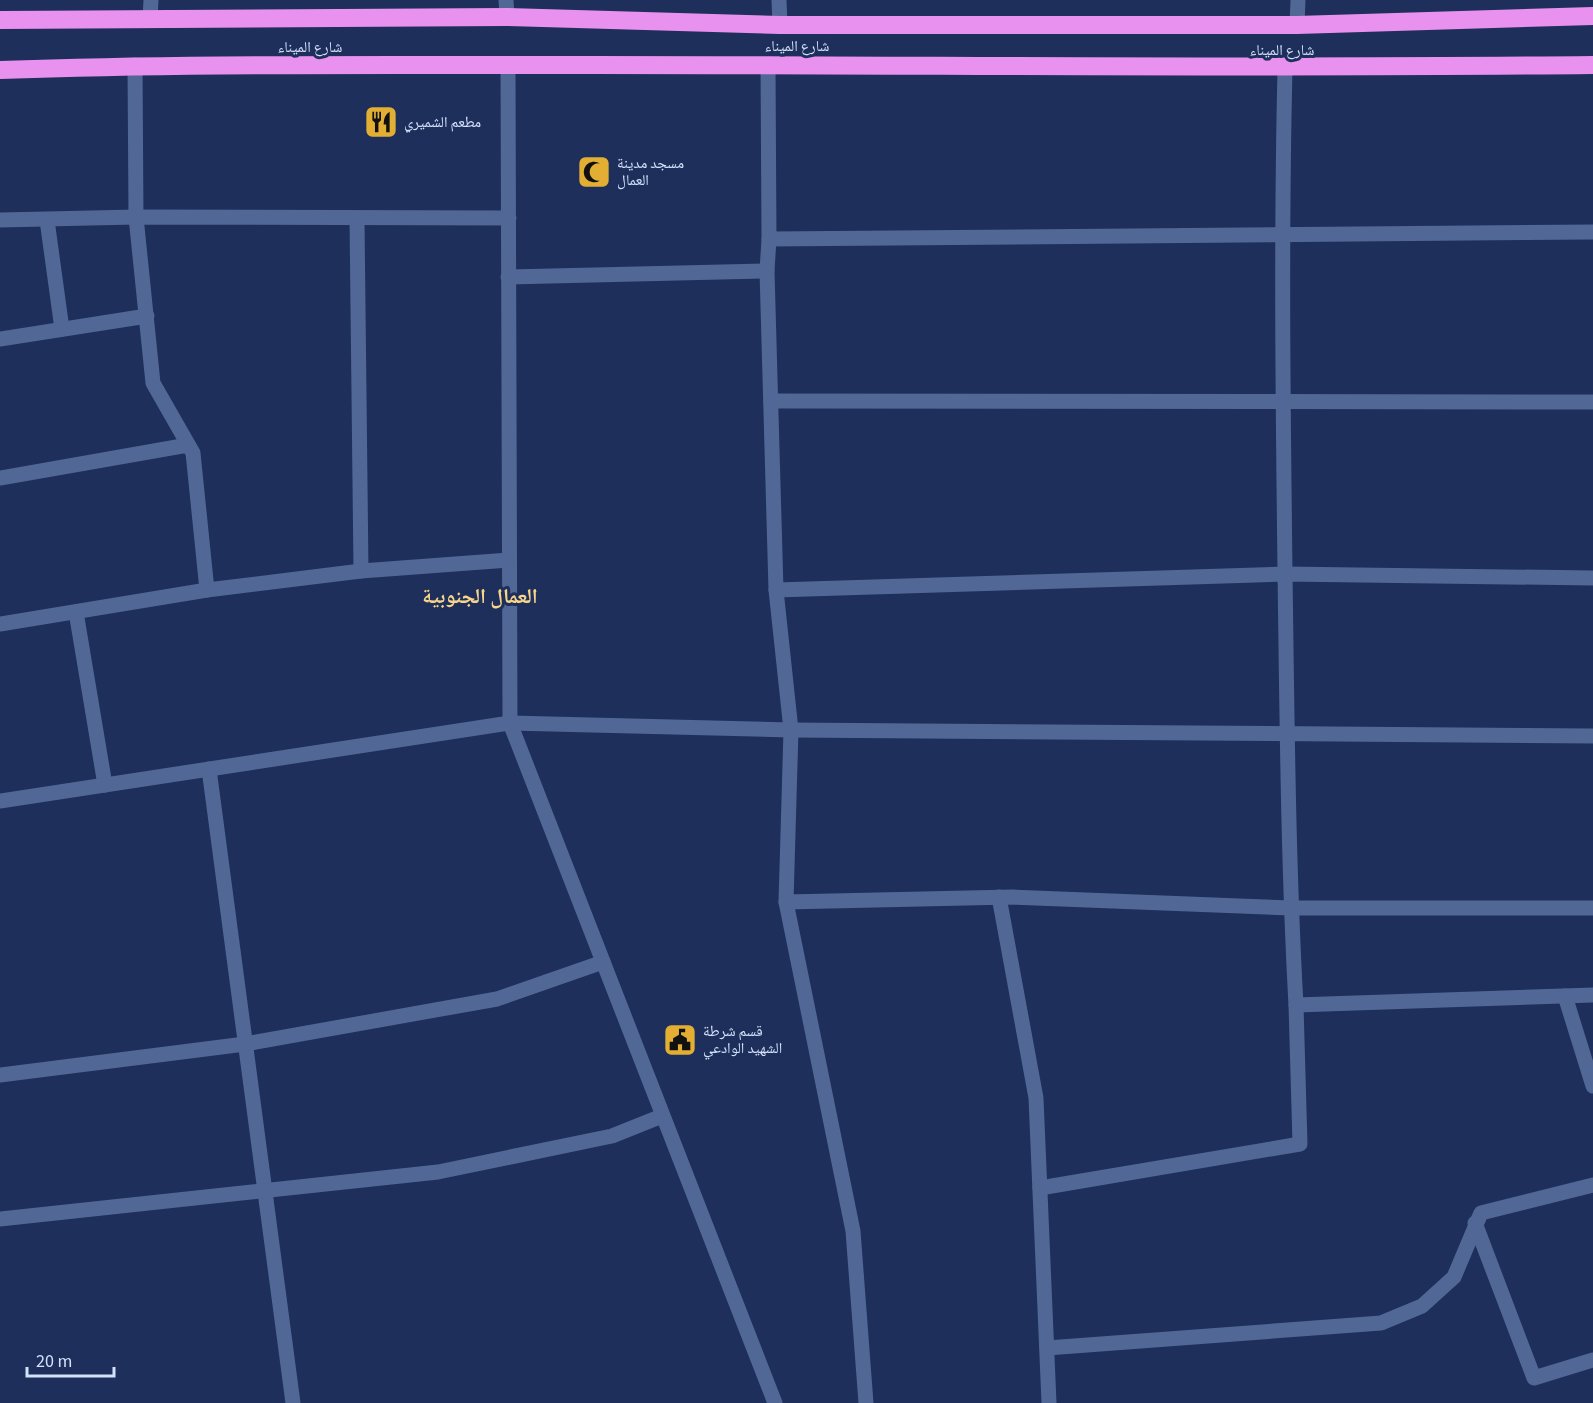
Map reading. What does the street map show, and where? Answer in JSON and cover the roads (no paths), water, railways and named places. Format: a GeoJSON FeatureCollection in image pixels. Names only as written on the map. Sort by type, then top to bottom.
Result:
{"type":"FeatureCollection","features":[{"type":"Feature","properties":{"kind":"highway","name":"شارع الميناء"},"geometry":{"type":"LineString","coordinates":[[0,20],[151,9],[506,9],[780,25],[1297,25],[1593,16]]}},
{"type":"Feature","properties":{"kind":"highway","name":"شارع الميناء"},"geometry":{"type":"LineString","coordinates":[[0,70],[135,65],[768,64],[1285,69],[1593,65]]}},
{"type":"Feature","properties":{"kind":"street"},"geometry":{"type":"LineString","coordinates":[[779,0],[780,25]]}},
{"type":"Feature","properties":{"kind":"street"},"geometry":{"type":"LineString","coordinates":[[1297,25],[1298,0]]}},
{"type":"Feature","properties":{"kind":"street"},"geometry":{"type":"LineString","coordinates":[[768,64],[769,239],[767,271],[776,590],[791,730],[786,902],[853,1231],[866,1403]]}},
{"type":"Feature","properties":{"kind":"street"},"geometry":{"type":"LineString","coordinates":[[135,65],[136,217],[153,383],[193,453],[207,590]]}},
{"type":"Feature","properties":{"kind":"street"},"geometry":{"type":"LineString","coordinates":[[508,65],[510,723],[775,1403]]}},
{"type":"Feature","properties":{"kind":"street"},"geometry":{"type":"LineString","coordinates":[[1040,1188],[1300,1144],[1286,735],[1281,234],[1285,69]]}},
{"type":"Feature","properties":{"kind":"street"},"geometry":{"type":"LineString","coordinates":[[0,220],[136,217],[509,218]]}},
{"type":"Feature","properties":{"kind":"street"},"geometry":{"type":"LineString","coordinates":[[357,219],[361,571]]}},
{"type":"Feature","properties":{"kind":"street"},"geometry":{"type":"LineString","coordinates":[[47,220],[62,329]]}},
{"type":"Feature","properties":{"kind":"street"},"geometry":{"type":"LineString","coordinates":[[769,239],[1593,232]]}},
{"type":"Feature","properties":{"kind":"street"},"geometry":{"type":"LineString","coordinates":[[508,277],[767,271]]}},
{"type":"Feature","properties":{"kind":"street"},"geometry":{"type":"LineString","coordinates":[[0,339],[147,316]]}},
{"type":"Feature","properties":{"kind":"street"},"geometry":{"type":"LineString","coordinates":[[771,401],[1593,402]]}},
{"type":"Feature","properties":{"kind":"street"},"geometry":{"type":"LineString","coordinates":[[0,478],[188,445]]}},
{"type":"Feature","properties":{"kind":"street"},"geometry":{"type":"LineString","coordinates":[[0,624],[207,590],[361,571],[509,560]]}},
{"type":"Feature","properties":{"kind":"street"},"geometry":{"type":"LineString","coordinates":[[776,590],[1285,574],[1593,578]]}},
{"type":"Feature","properties":{"kind":"street"},"geometry":{"type":"LineString","coordinates":[[76,612],[105,785]]}},
{"type":"Feature","properties":{"kind":"street"},"geometry":{"type":"LineString","coordinates":[[0,801],[510,723],[791,730],[1593,736]]}},
{"type":"Feature","properties":{"kind":"street"},"geometry":{"type":"LineString","coordinates":[[208,769],[293,1403]]}},
{"type":"Feature","properties":{"kind":"street"},"geometry":{"type":"LineString","coordinates":[[786,902],[999,897],[1291,908],[1593,908]]}},
{"type":"Feature","properties":{"kind":"street"},"geometry":{"type":"LineString","coordinates":[[999,897],[1036,1098],[1049,1403]]}},
{"type":"Feature","properties":{"kind":"street"},"geometry":{"type":"LineString","coordinates":[[0,1075],[245,1044],[497,999],[603,962]]}},
{"type":"Feature","properties":{"kind":"street"},"geometry":{"type":"LineString","coordinates":[[1296,1005],[1593,995]]}},
{"type":"Feature","properties":{"kind":"street"},"geometry":{"type":"LineString","coordinates":[[1565,996],[1593,1086]]}},
{"type":"Feature","properties":{"kind":"street"},"geometry":{"type":"LineString","coordinates":[[0,1219],[438,1172],[612,1136],[662,1116]]}},
{"type":"Feature","properties":{"kind":"street"},"geometry":{"type":"LineString","coordinates":[[1047,1348],[1381,1323],[1422,1306],[1454,1276],[1475,1223],[1482,1213],[1593,1185]]}},
{"type":"Feature","properties":{"kind":"street"},"geometry":{"type":"LineString","coordinates":[[1475,1223],[1534,1378],[1593,1360]]}},
{"type":"Feature","properties":{"kind":"place","name":"مطعم الشميري"},"geometry":{"type":"Point","coordinates":[381,122]}},
{"type":"Feature","properties":{"kind":"place","name":"مسجد مدينة العمال"},"geometry":{"type":"Point","coordinates":[594,172]}},
{"type":"Feature","properties":{"kind":"place","name":"قسم شرطة الشهيد الوادعي"},"geometry":{"type":"Point","coordinates":[680,1040]}},
{"type":"Feature","properties":{"kind":"district","name":"العمال الجنوبية"},"geometry":{"type":"Point","coordinates":[480,596]}}]}
